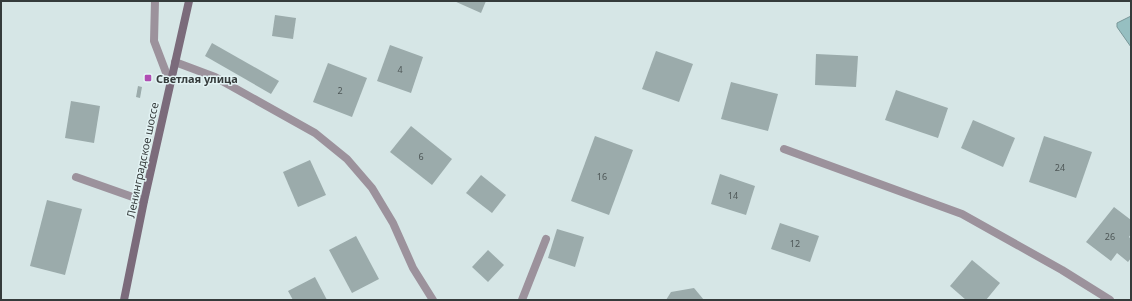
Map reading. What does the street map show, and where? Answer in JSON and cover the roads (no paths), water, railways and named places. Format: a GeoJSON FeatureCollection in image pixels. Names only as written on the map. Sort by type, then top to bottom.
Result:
{"type":"FeatureCollection","features":[{"type":"Feature","properties":{"kind":"main road","name":"Ленинградское шоссе"},"geometry":{"type":"LineString","coordinates":[[124,300],[144,201],[189,1]]}},
{"type":"Feature","properties":{"kind":"street"},"geometry":{"type":"LineString","coordinates":[[155,1],[154,41],[170,83]]}},
{"type":"Feature","properties":{"kind":"street"},"geometry":{"type":"LineString","coordinates":[[175,62],[215,77],[315,133],[347,159],[372,188],[393,223],[413,268],[432,300]]}},
{"type":"Feature","properties":{"kind":"street"},"geometry":{"type":"LineString","coordinates":[[784,148],[962,214],[1062,270],[1110,300]]}},
{"type":"Feature","properties":{"kind":"street"},"geometry":{"type":"LineString","coordinates":[[76,176],[144,201]]}},
{"type":"Feature","properties":{"kind":"street"},"geometry":{"type":"LineString","coordinates":[[522,300],[546,240]]}},
{"type":"Feature","properties":{"kind":"water"},"geometry":{"type":"Polygon","coordinates":[[[1131,16],[1131,47],[1117,27],[1117,23],[1131,16]]]}},
{"type":"Feature","properties":{"kind":"place","name":"Светлая улица"},"geometry":{"type":"Point","coordinates":[148,78]}}]}
